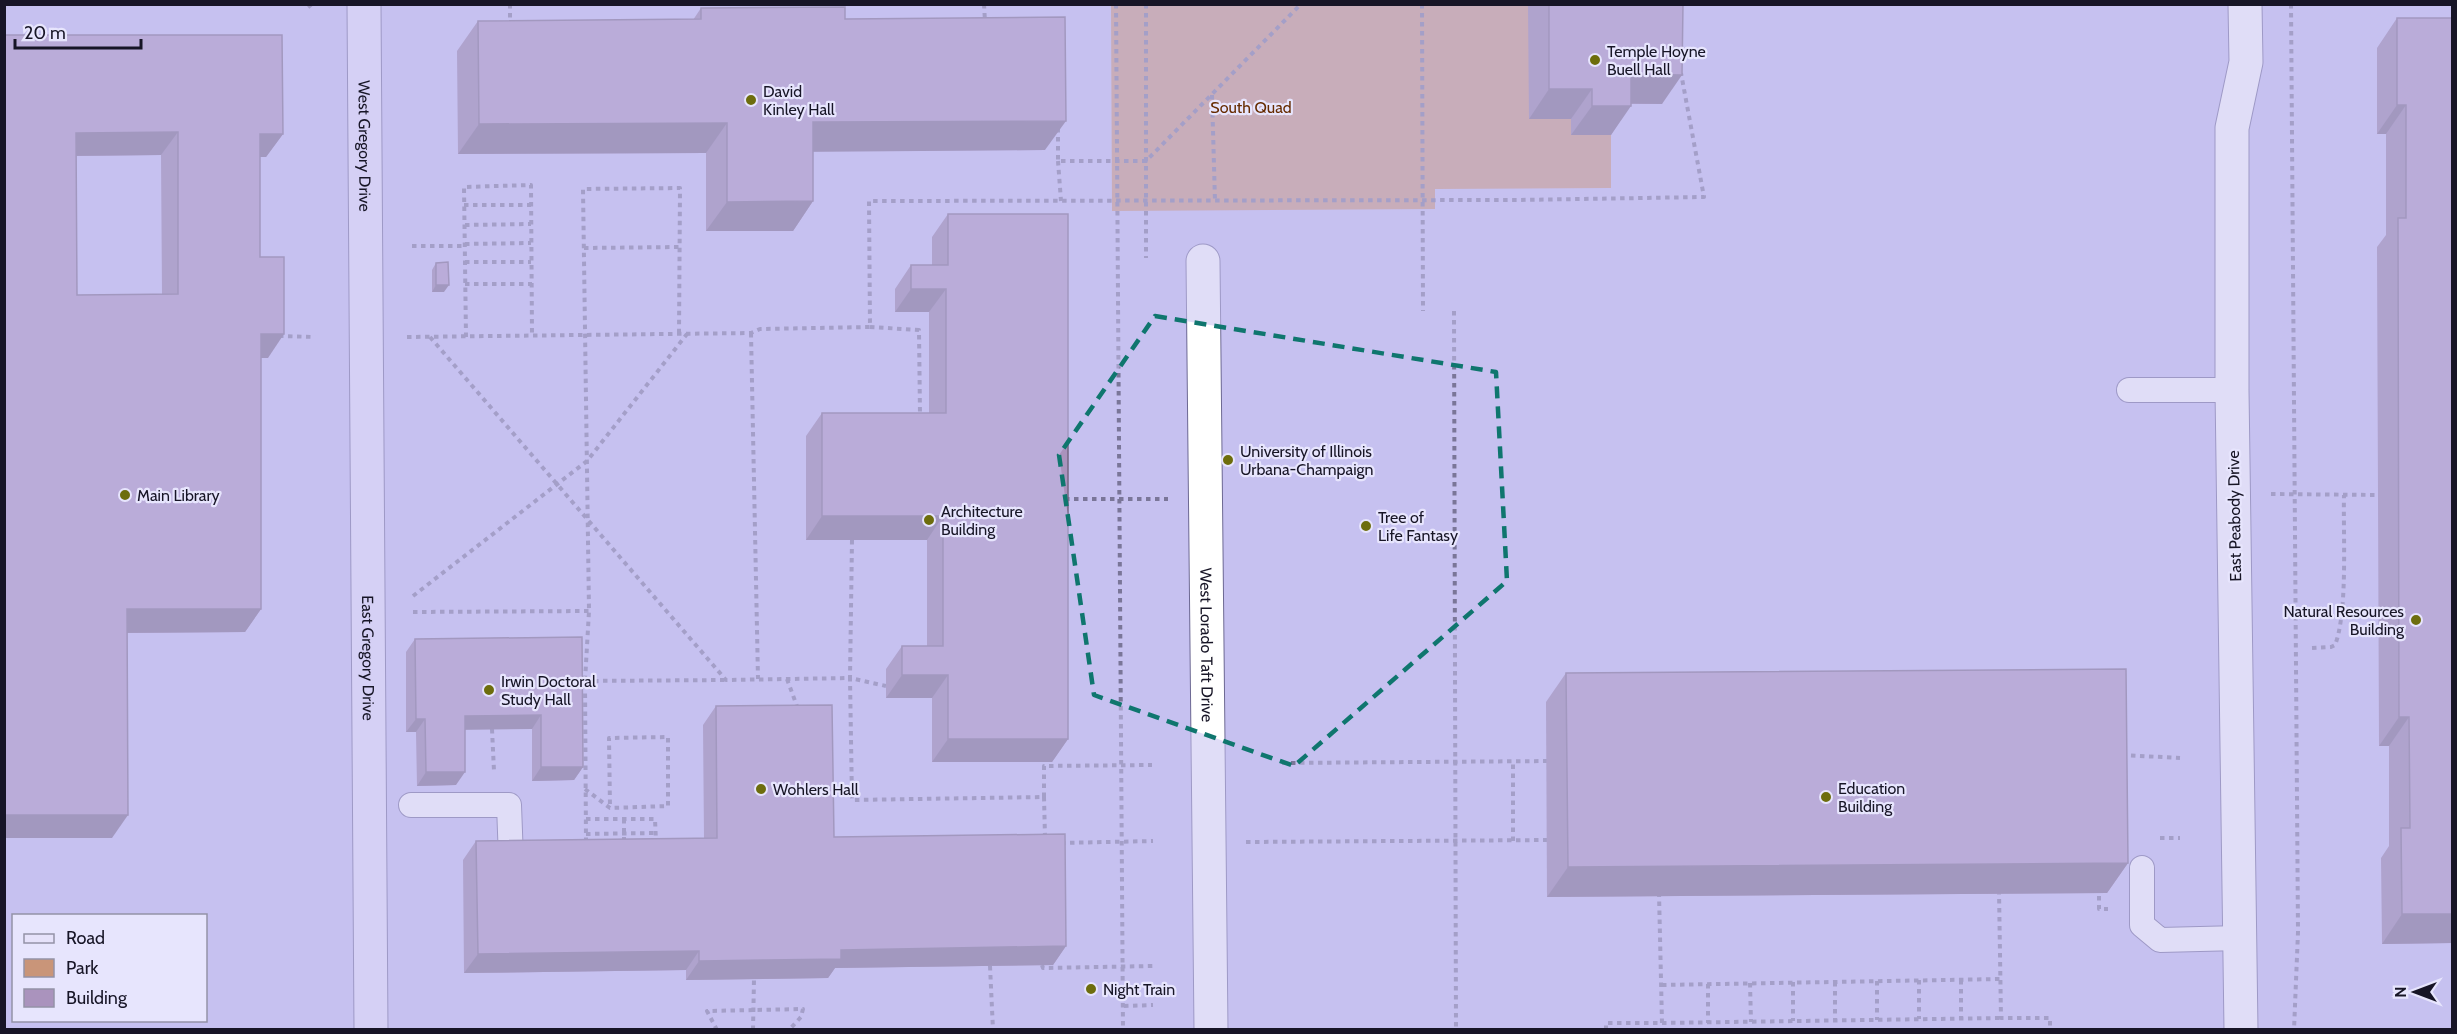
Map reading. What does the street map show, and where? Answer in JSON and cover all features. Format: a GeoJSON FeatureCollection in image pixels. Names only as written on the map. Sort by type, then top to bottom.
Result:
{"type":"FeatureCollection","features":[{"type":"Feature","properties":{"kind":"street","name":"West Gregory Drive"},"geometry":{"type":"LineString","coordinates":[[364,4],[366,288]]}},
{"type":"Feature","properties":{"kind":"street","name":"East Peabody Drive"},"geometry":{"type":"LineString","coordinates":[[2241,1029],[2232,390],[2232,129],[2246,62],[2245,4]]}},
{"type":"Feature","properties":{"kind":"street","name":"West Lorado Taft Drive"},"geometry":{"type":"LineString","coordinates":[[1203,261],[1211,1029]]}},
{"type":"Feature","properties":{"kind":"street","name":"East Gregory Drive"},"geometry":{"type":"LineString","coordinates":[[366,288],[371,1029]]}},
{"type":"Feature","properties":{"kind":"lane"},"geometry":{"type":"LineString","coordinates":[[2130,390],[2232,390]]}},
{"type":"Feature","properties":{"kind":"lane"},"geometry":{"type":"LineString","coordinates":[[411,805],[509,805],[511,859]]}},
{"type":"Feature","properties":{"kind":"lane"},"geometry":{"type":"LineString","coordinates":[[2142,868],[2142,925],[2160,940],[2240,938]]}},
{"type":"Feature","properties":{"kind":"path"},"geometry":{"type":"LineString","coordinates":[[308,4],[312,9]]}},
{"type":"Feature","properties":{"kind":"path"},"geometry":{"type":"LineString","coordinates":[[510,4],[510,27]]}},
{"type":"Feature","properties":{"kind":"path"},"geometry":{"type":"LineString","coordinates":[[984,4],[985,26]]}},
{"type":"Feature","properties":{"kind":"path"},"geometry":{"type":"LineString","coordinates":[[1116,4],[1123,1029]]}},
{"type":"Feature","properties":{"kind":"path"},"geometry":{"type":"LineString","coordinates":[[1146,4],[1146,258]]}},
{"type":"Feature","properties":{"kind":"path"},"geometry":{"type":"LineString","coordinates":[[1058,161],[1146,161],[1301,4]]}},
{"type":"Feature","properties":{"kind":"path"},"geometry":{"type":"LineString","coordinates":[[1422,4],[1423,311]]}},
{"type":"Feature","properties":{"kind":"path"},"geometry":{"type":"LineString","coordinates":[[2291,4],[2298,932],[2294,1029]]}},
{"type":"Feature","properties":{"kind":"path"},"geometry":{"type":"LineString","coordinates":[[870,327],[869,201],[1704,197],[1680,71]]}},
{"type":"Feature","properties":{"kind":"path"},"geometry":{"type":"LineString","coordinates":[[1212,95],[1215,201]]}},
{"type":"Feature","properties":{"kind":"path"},"geometry":{"type":"LineString","coordinates":[[1059,125],[1058,161],[1061,201]]}},
{"type":"Feature","properties":{"kind":"path"},"geometry":{"type":"LineString","coordinates":[[466,337],[464,187],[531,186],[532,336]]}},
{"type":"Feature","properties":{"kind":"path"},"geometry":{"type":"LineString","coordinates":[[586,847],[585,681],[589,611],[584,189],[680,188],[679,334]]}},
{"type":"Feature","properties":{"kind":"path"},"geometry":{"type":"LineString","coordinates":[[464,205],[531,205]]}},
{"type":"Feature","properties":{"kind":"path"},"geometry":{"type":"LineString","coordinates":[[465,225],[531,224]]}},
{"type":"Feature","properties":{"kind":"path"},"geometry":{"type":"LineString","coordinates":[[412,246],[531,243]]}},
{"type":"Feature","properties":{"kind":"path"},"geometry":{"type":"LineString","coordinates":[[584,248],[680,247]]}},
{"type":"Feature","properties":{"kind":"path"},"geometry":{"type":"LineString","coordinates":[[465,262],[531,262]]}},
{"type":"Feature","properties":{"kind":"path"},"geometry":{"type":"LineString","coordinates":[[465,284],[532,284]]}},
{"type":"Feature","properties":{"kind":"path"},"geometry":{"type":"LineString","coordinates":[[1454,311],[1456,1029]]}},
{"type":"Feature","properties":{"kind":"path"},"geometry":{"type":"LineString","coordinates":[[407,337],[751,333],[760,328],[870,327],[919,330],[920,426]]}},
{"type":"Feature","properties":{"kind":"path"},"geometry":{"type":"LineString","coordinates":[[751,333],[758,679]]}},
{"type":"Feature","properties":{"kind":"path"},"geometry":{"type":"LineString","coordinates":[[413,596],[587,461],[688,334]]}},
{"type":"Feature","properties":{"kind":"path"},"geometry":{"type":"LineString","coordinates":[[268,336],[315,337]]}},
{"type":"Feature","properties":{"kind":"path"},"geometry":{"type":"LineString","coordinates":[[430,337],[726,680]]}},
{"type":"Feature","properties":{"kind":"path"},"geometry":{"type":"LineString","coordinates":[[2270,494],[2379,495]]}},
{"type":"Feature","properties":{"kind":"path"},"geometry":{"type":"LineString","coordinates":[[2312,648],[2331,647],[2336,643],[2339,631],[2342,604],[2344,495]]}},
{"type":"Feature","properties":{"kind":"path"},"geometry":{"type":"LineString","coordinates":[[1063,499],[1171,499]]}},
{"type":"Feature","properties":{"kind":"path"},"geometry":{"type":"LineString","coordinates":[[852,540],[850,678],[852,800],[1044,797]]}},
{"type":"Feature","properties":{"kind":"path"},"geometry":{"type":"LineString","coordinates":[[413,612],[589,611]]}},
{"type":"Feature","properties":{"kind":"path"},"geometry":{"type":"LineString","coordinates":[[585,681],[850,678],[886,686]]}},
{"type":"Feature","properties":{"kind":"path"},"geometry":{"type":"LineString","coordinates":[[787,679],[801,715]]}},
{"type":"Feature","properties":{"kind":"path"},"geometry":{"type":"LineString","coordinates":[[492,729],[495,805]]}},
{"type":"Feature","properties":{"kind":"path"},"geometry":{"type":"LineString","coordinates":[[585,788],[610,808],[668,807],[668,737],[609,738],[610,808]]}},
{"type":"Feature","properties":{"kind":"path"},"geometry":{"type":"LineString","coordinates":[[2112,755],[2180,758]]}},
{"type":"Feature","properties":{"kind":"path"},"geometry":{"type":"LineString","coordinates":[[1513,760],[1513,841]]}},
{"type":"Feature","properties":{"kind":"path"},"geometry":{"type":"LineString","coordinates":[[1282,763],[1557,761]]}},
{"type":"Feature","properties":{"kind":"path"},"geometry":{"type":"LineString","coordinates":[[1045,843],[1044,766],[1152,765]]}},
{"type":"Feature","properties":{"kind":"path"},"geometry":{"type":"LineString","coordinates":[[586,819],[655,819],[656,847]]}},
{"type":"Feature","properties":{"kind":"path"},"geometry":{"type":"LineString","coordinates":[[614,847],[624,847],[624,819]]}},
{"type":"Feature","properties":{"kind":"path"},"geometry":{"type":"LineString","coordinates":[[586,834],[656,833]]}},
{"type":"Feature","properties":{"kind":"path"},"geometry":{"type":"LineString","coordinates":[[2157,838],[2180,838]]}},
{"type":"Feature","properties":{"kind":"path"},"geometry":{"type":"LineString","coordinates":[[1240,842],[1558,840]]}},
{"type":"Feature","properties":{"kind":"path"},"geometry":{"type":"LineString","coordinates":[[1056,843],[1154,842]]}},
{"type":"Feature","properties":{"kind":"path"},"geometry":{"type":"LineString","coordinates":[[1659,883],[1662,1023]]}},
{"type":"Feature","properties":{"kind":"path"},"geometry":{"type":"LineString","coordinates":[[1999,889],[2001,1018]]}},
{"type":"Feature","properties":{"kind":"path"},"geometry":{"type":"LineString","coordinates":[[1042,965],[1043,968],[1154,966]]}},
{"type":"Feature","properties":{"kind":"path"},"geometry":{"type":"LineString","coordinates":[[990,966],[993,1029]]}},
{"type":"Feature","properties":{"kind":"path"},"geometry":{"type":"LineString","coordinates":[[753,1029],[754,979]]}},
{"type":"Feature","properties":{"kind":"path"},"geometry":{"type":"LineString","coordinates":[[1662,985],[2001,979]]}},
{"type":"Feature","properties":{"kind":"path"},"geometry":{"type":"LineString","coordinates":[[1919,980],[1919,1019]]}},
{"type":"Feature","properties":{"kind":"path"},"geometry":{"type":"LineString","coordinates":[[1961,980],[1961,1018]]}},
{"type":"Feature","properties":{"kind":"path"},"geometry":{"type":"LineString","coordinates":[[1877,981],[1877,1020]]}},
{"type":"Feature","properties":{"kind":"path"},"geometry":{"type":"LineString","coordinates":[[1793,982],[1793,1021]]}},
{"type":"Feature","properties":{"kind":"path"},"geometry":{"type":"LineString","coordinates":[[1835,982],[1835,1020]]}},
{"type":"Feature","properties":{"kind":"path"},"geometry":{"type":"LineString","coordinates":[[1750,983],[1751,1022]]}},
{"type":"Feature","properties":{"kind":"path"},"geometry":{"type":"LineString","coordinates":[[1708,984],[1708,1023]]}},
{"type":"Feature","properties":{"kind":"path"},"geometry":{"type":"LineString","coordinates":[[1124,1006],[1154,1005]]}},
{"type":"Feature","properties":{"kind":"path"},"geometry":{"type":"LineString","coordinates":[[717,1029],[707,1011],[803,1009],[801,1017],[789,1029]]}},
{"type":"Feature","properties":{"kind":"path"},"geometry":{"type":"LineString","coordinates":[[1606,1029],[1606,1023],[2050,1018],[2050,1029]]}},
{"type":"Feature","properties":{"kind":"highlighted area"},"geometry":{"type":"Polygon","coordinates":[[[1155,316],[1496,372],[1507,581],[1294,766],[1094,695],[1059,455],[1155,316]]]}},
{"type":"Feature","properties":{"kind":"green space","name":"South Quad"},"geometry":{"type":"Polygon","coordinates":[[[1111,5],[1528,5],[1571,119],[1571,135],[1611,135],[1611,188],[1435,189],[1435,209],[1112,211],[1111,5]]]}},
{"type":"Feature","properties":{"kind":"building","name":"Temple Hoyne Buell Hall"},"geometry":{"type":"Polygon","coordinates":[[[1549,4],[1683,4],[1682,75],[1631,74],[1631,106],[1592,106],[1592,89],[1549,89],[1549,4]]]}},
{"type":"Feature","properties":{"kind":"building","name":"David Kinley Hall"},"geometry":{"type":"Polygon","coordinates":[[[845,7],[845,19],[1065,17],[1066,121],[813,122],[813,201],[727,202],[727,123],[479,124],[478,21],[701,19],[701,8],[845,7]]]}},
{"type":"Feature","properties":{"kind":"building","name":"Natural Resources Building"},"geometry":{"type":"Polygon","coordinates":[[[2397,18],[2452,18],[2452,914],[2402,914],[2401,828],[2410,828],[2409,717],[2399,717],[2398,218],[2406,218],[2406,105],[2397,105],[2397,18]]]}},
{"type":"Feature","properties":{"kind":"building","name":"Main Library"},"geometry":{"type":"Polygon","coordinates":[[[4,35],[282,35],[283,134],[260,134],[260,257],[284,257],[284,334],[261,334],[261,609],[127,609],[128,815],[4,815],[4,35]],[[178,132],[76,133],[77,295],[178,294],[178,132]]]}},
{"type":"Feature","properties":{"kind":"building","name":"Architecture Building"},"geometry":{"type":"Polygon","coordinates":[[[948,214],[1068,214],[1068,739],[948,739],[948,675],[902,675],[902,646],[943,646],[943,516],[822,516],[822,413],[946,413],[946,289],[911,289],[911,265],[948,265],[948,214]]]}},
{"type":"Feature","properties":{"kind":"building"},"geometry":{"type":"Polygon","coordinates":[[[448,262],[449,285],[436,285],[436,263],[448,262]]]}},
{"type":"Feature","properties":{"kind":"building","name":"Irwin Doctoral Study Hall"},"geometry":{"type":"Polygon","coordinates":[[[582,637],[583,767],[541,767],[541,715],[465,716],[465,772],[426,772],[425,719],[416,719],[415,639],[582,637]]]}},
{"type":"Feature","properties":{"kind":"building","name":"Education Building"},"geometry":{"type":"Polygon","coordinates":[[[2126,669],[2128,863],[1568,867],[1566,673],[2126,669]]]}},
{"type":"Feature","properties":{"kind":"building","name":"Wohlers Hall"},"geometry":{"type":"Polygon","coordinates":[[[832,705],[834,837],[1065,834],[1066,946],[841,950],[841,959],[699,961],[699,951],[478,954],[476,841],[717,838],[716,706],[832,705]]]}},
{"type":"Feature","properties":{"kind":"place","name":"Temple Hoyne Buell Hall"},"geometry":{"type":"Point","coordinates":[1595,60]}},
{"type":"Feature","properties":{"kind":"place","name":"David Kinley Hall"},"geometry":{"type":"Point","coordinates":[751,100]}},
{"type":"Feature","properties":{"kind":"place","name":"University of Illinois Urbana-Champaign"},"geometry":{"type":"Point","coordinates":[1228,460]}},
{"type":"Feature","properties":{"kind":"place","name":"Main Library"},"geometry":{"type":"Point","coordinates":[125,495]}},
{"type":"Feature","properties":{"kind":"place","name":"Architecture Building"},"geometry":{"type":"Point","coordinates":[929,520]}},
{"type":"Feature","properties":{"kind":"place","name":"Tree of Life Fantasy"},"geometry":{"type":"Point","coordinates":[1366,526]}},
{"type":"Feature","properties":{"kind":"place","name":"Natural Resources Building"},"geometry":{"type":"Point","coordinates":[2416,620]}},
{"type":"Feature","properties":{"kind":"place","name":"Irwin Doctoral Study Hall"},"geometry":{"type":"Point","coordinates":[489,690]}},
{"type":"Feature","properties":{"kind":"place","name":"Wohlers Hall"},"geometry":{"type":"Point","coordinates":[761,789]}},
{"type":"Feature","properties":{"kind":"place","name":"Education Building"},"geometry":{"type":"Point","coordinates":[1826,797]}},
{"type":"Feature","properties":{"kind":"place","name":"Night Train"},"geometry":{"type":"Point","coordinates":[1091,989]}}]}
